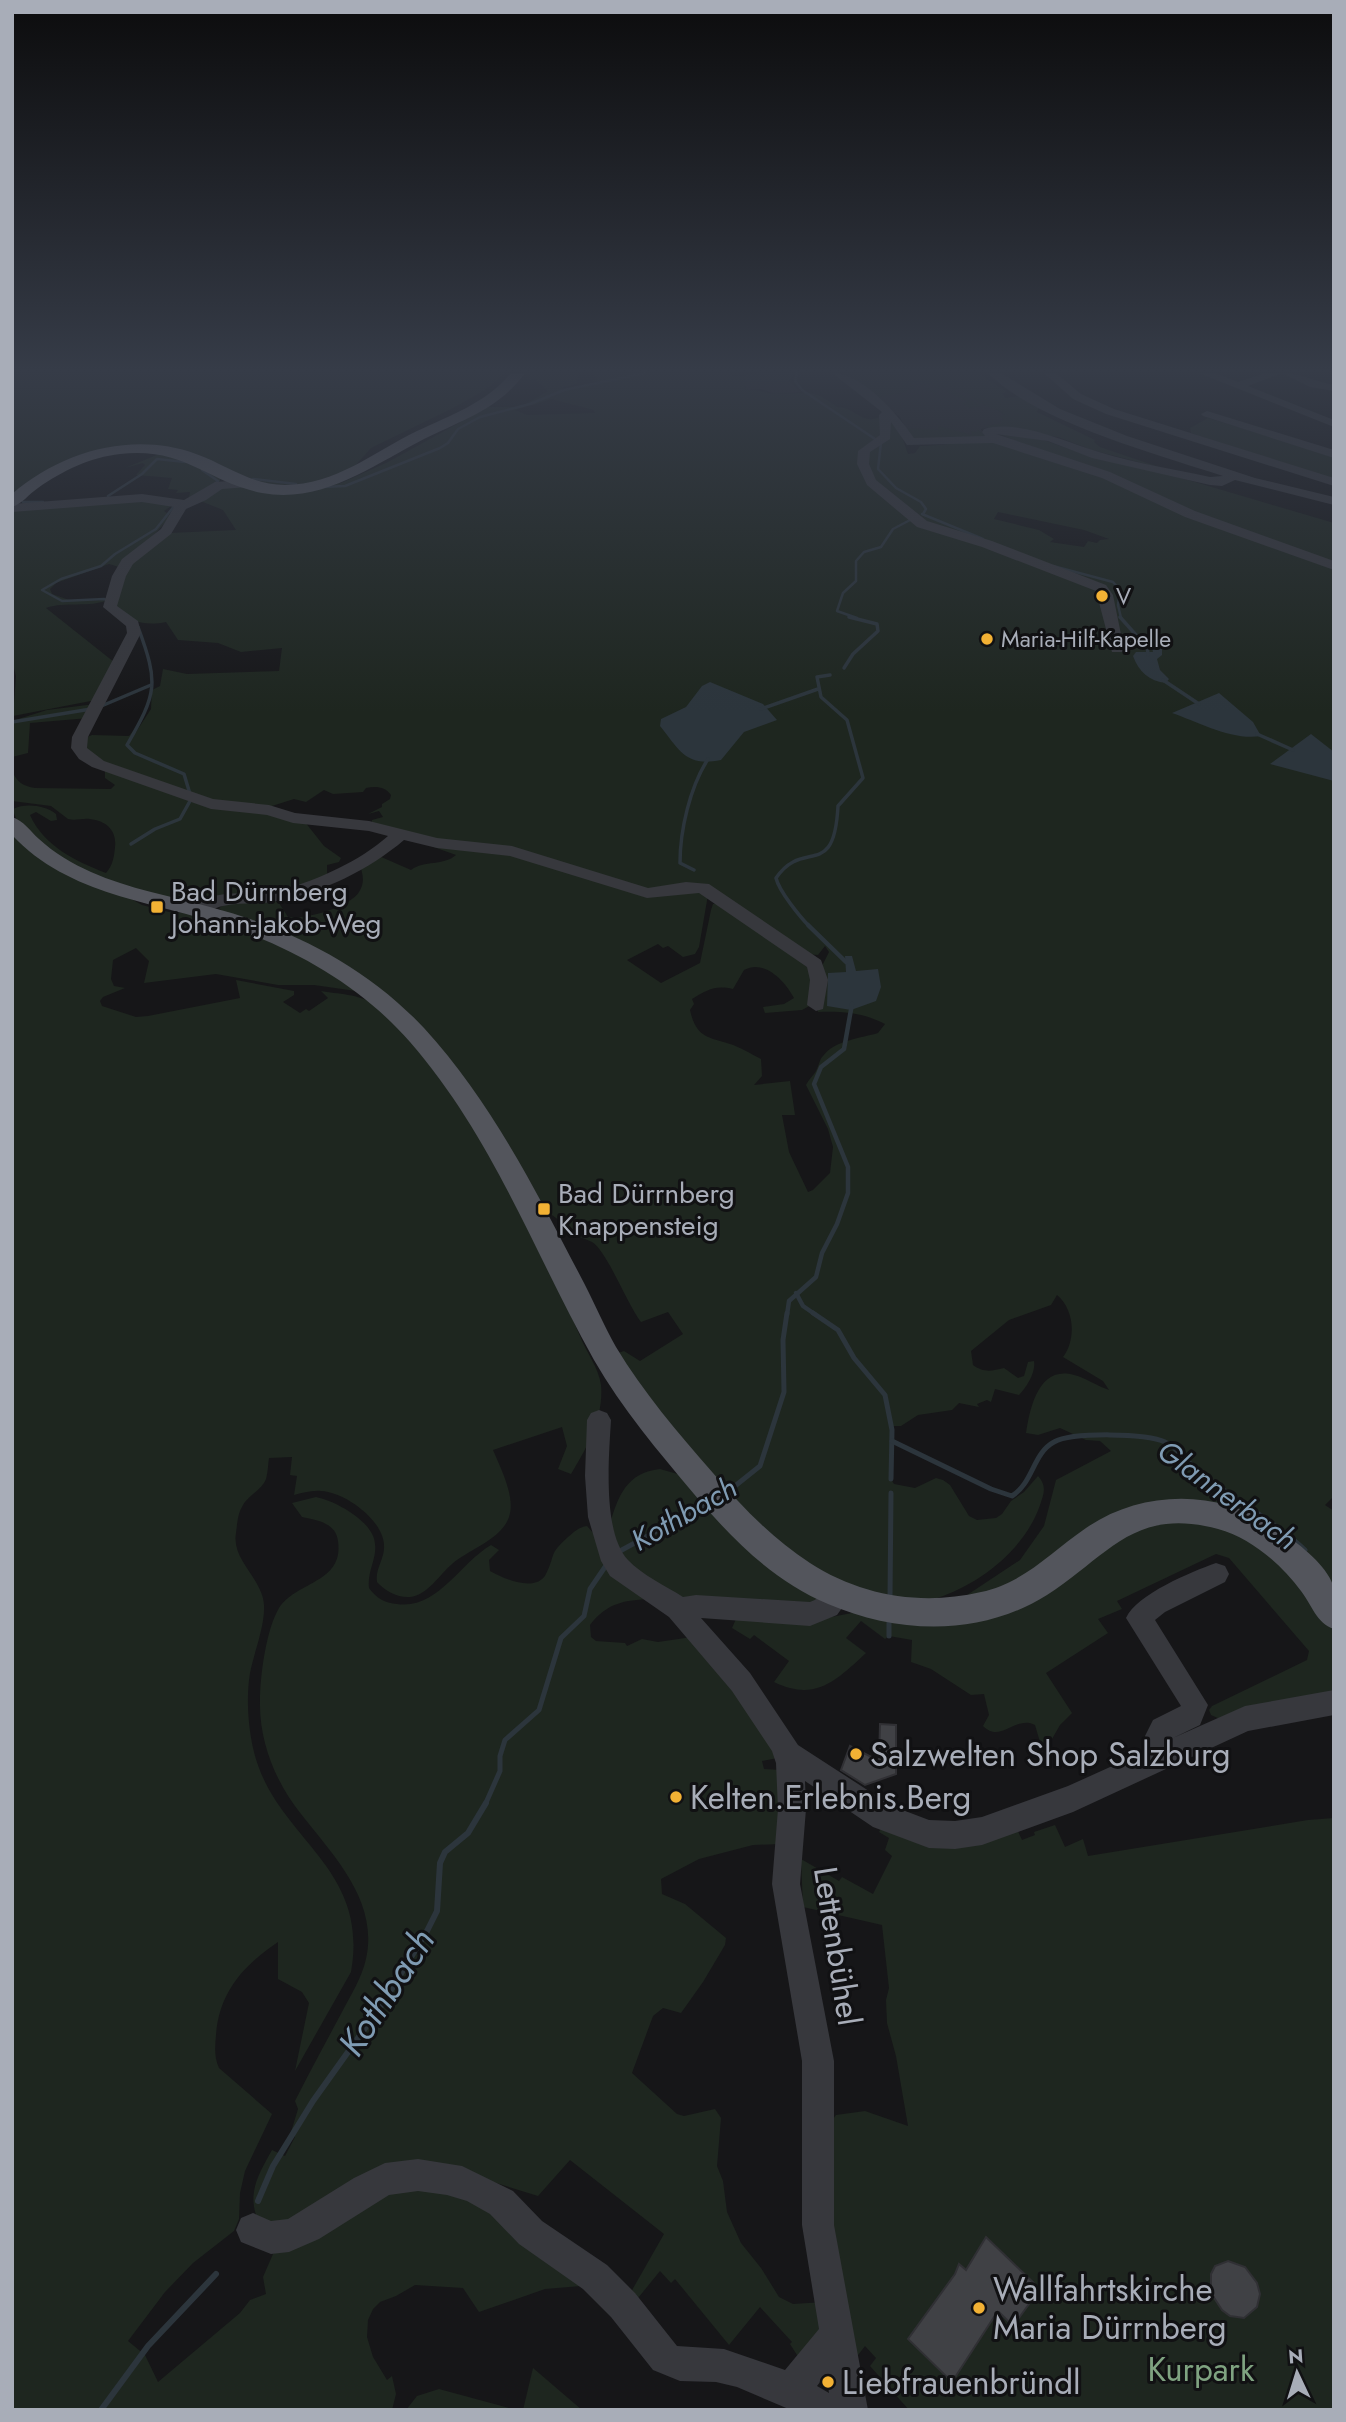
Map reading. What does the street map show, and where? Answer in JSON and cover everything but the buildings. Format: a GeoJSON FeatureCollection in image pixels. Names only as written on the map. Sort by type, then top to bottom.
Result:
{"type":"FeatureCollection","features":[{"type":"Feature","properties":{"kind":"main road"},"geometry":{"type":"LineString","coordinates":[[12,502],[33,486]]}},
{"type":"Feature","properties":{"kind":"main road"},"geometry":{"type":"LineString","coordinates":[[253,486],[289,490],[311,486]]}},
{"type":"Feature","properties":{"kind":"main road"},"geometry":{"type":"LineString","coordinates":[[12,822],[32,844],[80,875],[113,888],[199,910],[262,930],[316,956],[373,993],[420,1038],[476,1115],[509,1168],[614,1368],[668,1443],[744,1529],[807,1579],[839,1594],[883,1608],[920,1612],[957,1611],[995,1604],[1032,1586],[1104,1533],[1131,1518],[1155,1512],[1188,1509],[1220,1516],[1267,1538],[1310,1577],[1334,1615]]}},
{"type":"Feature","properties":{"kind":"street"},"geometry":{"type":"LineString","coordinates":[[12,508],[131,498],[181,504],[202,497],[216,486]]}},
{"type":"Feature","properties":{"kind":"street"},"geometry":{"type":"LineString","coordinates":[[876,486],[901,504],[915,519],[1101,588],[1105,593],[1118,649]]}},
{"type":"Feature","properties":{"kind":"street"},"geometry":{"type":"LineString","coordinates":[[1130,486],[1190,514],[1334,566]]}},
{"type":"Feature","properties":{"kind":"street"},"geometry":{"type":"LineString","coordinates":[[1262,486],[1334,501]]}},
{"type":"Feature","properties":{"kind":"street"},"geometry":{"type":"LineString","coordinates":[[181,504],[165,532],[136,552],[119,576],[110,607],[134,625],[134,634],[80,737],[79,748],[85,756],[98,764],[204,802],[270,810],[293,818],[351,823],[437,843],[512,851],[647,893],[704,888],[815,964],[819,979],[816,1005]]}},
{"type":"Feature","properties":{"kind":"street"},"geometry":{"type":"LineString","coordinates":[[199,910],[213,903],[280,896],[307,888],[384,848],[399,835]]}},
{"type":"Feature","properties":{"kind":"street"},"geometry":{"type":"LineString","coordinates":[[599,1420],[598,1499],[603,1534],[612,1560],[619,1568],[682,1611],[696,1606],[810,1614],[828,1607],[839,1594]]}},
{"type":"Feature","properties":{"kind":"street"},"geometry":{"type":"LineString","coordinates":[[1166,1754],[1158,1736],[1163,1729],[1190,1716],[1195,1705],[1139,1618],[1156,1604],[1216,1573]]}},
{"type":"Feature","properties":{"kind":"street","name":"Lettenbühel"},"geometry":{"type":"LineString","coordinates":[[682,1611],[684,1620],[741,1682],[788,1754],[793,1786],[786,1884],[818,2061],[820,2104],[816,2208],[820,2246],[850,2410]]}},
{"type":"Feature","properties":{"kind":"street"},"geometry":{"type":"LineString","coordinates":[[788,1754],[895,1822],[929,1833],[955,1835],[982,1831],[1073,1798],[1245,1719],[1334,1702]]}},
{"type":"Feature","properties":{"kind":"street"},"geometry":{"type":"LineString","coordinates":[[793,1786],[807,1777],[826,1780]]}},
{"type":"Feature","properties":{"kind":"street"},"geometry":{"type":"LineString","coordinates":[[253,2230],[274,2239],[305,2230],[362,2189],[397,2175],[458,2181],[497,2200],[531,2232],[597,2278],[665,2358],[675,2364],[726,2366],[791,2391],[826,2410]]}},
{"type":"Feature","properties":{"kind":"street"},"geometry":{"type":"LineString","coordinates":[[791,2391],[836,2334]]}},
{"type":"Feature","properties":{"kind":"green space"},"geometry":{"type":"Polygon","coordinates":[[[12,486],[33,486],[12,498],[12,486]]]}},
{"type":"Feature","properties":{"kind":"green space"},"geometry":{"type":"Polygon","coordinates":[[[169,486],[211,486],[189,498],[190,492],[176,493],[178,490],[168,489],[169,486]]]}},
{"type":"Feature","properties":{"kind":"green space"},"geometry":{"type":"Polygon","coordinates":[[[238,486],[282,491],[320,488],[1209,486],[1334,523],[1334,1496],[1325,1505],[1334,1511],[1334,1597],[1312,1565],[1272,1528],[1220,1506],[1177,1500],[1135,1507],[1116,1516],[998,1593],[976,1601],[958,1601],[1020,1560],[1044,1526],[1056,1480],[1111,1451],[1100,1441],[1086,1440],[1060,1428],[1038,1435],[1026,1433],[1038,1390],[1052,1376],[1074,1375],[1109,1390],[1103,1381],[1063,1357],[1070,1342],[1072,1325],[1063,1301],[1057,1295],[1051,1305],[1009,1320],[971,1351],[973,1365],[977,1368],[988,1371],[1004,1368],[1018,1378],[1024,1376],[1028,1362],[1034,1361],[1034,1370],[1019,1395],[995,1389],[991,1402],[987,1400],[977,1404],[979,1407],[959,1403],[952,1410],[918,1415],[901,1426],[892,1426],[891,1479],[894,1484],[915,1488],[936,1478],[943,1480],[950,1485],[969,1516],[977,1520],[996,1518],[1002,1514],[1011,1501],[1024,1492],[1038,1476],[1044,1487],[1043,1494],[1024,1536],[985,1574],[953,1592],[923,1601],[879,1598],[849,1589],[822,1576],[797,1560],[751,1519],[670,1427],[632,1379],[615,1354],[624,1351],[640,1361],[683,1334],[668,1312],[641,1322],[598,1247],[561,1230],[560,1221],[547,1211],[526,1186],[483,1114],[429,1041],[402,1012],[342,966],[307,946],[219,908],[226,904],[273,900],[279,903],[288,917],[316,914],[354,898],[363,882],[360,865],[379,856],[411,870],[422,865],[446,861],[456,855],[414,840],[508,853],[646,897],[657,890],[632,887],[503,847],[415,837],[372,824],[372,820],[383,817],[379,811],[368,814],[382,807],[391,795],[383,788],[376,787],[366,788],[363,792],[333,794],[324,790],[306,802],[294,799],[272,806],[269,812],[305,822],[324,846],[341,858],[339,862],[327,865],[327,875],[294,889],[259,897],[223,901],[186,900],[115,884],[82,870],[51,852],[22,828],[13,809],[35,806],[51,811],[56,814],[57,820],[51,821],[36,812],[30,815],[43,835],[72,858],[106,873],[113,861],[115,847],[110,828],[96,820],[68,819],[51,806],[12,801],[12,771],[21,783],[35,788],[111,789],[115,785],[105,778],[105,765],[84,751],[85,738],[92,735],[129,736],[133,731],[136,732],[151,709],[152,690],[160,686],[163,669],[187,674],[279,671],[282,648],[241,652],[218,643],[178,640],[166,622],[152,624],[131,619],[114,605],[126,569],[109,564],[56,583],[50,589],[52,594],[72,601],[109,600],[46,608],[114,662],[107,683],[96,700],[13,716],[16,676],[12,661],[12,510],[131,499],[174,504],[164,511],[171,516],[152,537],[158,540],[169,533],[236,530],[223,510],[198,500],[220,487],[238,486]],[[998,512],[994,519],[1039,530],[1054,539],[1050,542],[1084,547],[1088,541],[1097,543],[1109,539],[1084,530],[998,512]],[[709,889],[699,947],[695,954],[683,957],[668,946],[663,948],[658,944],[627,960],[661,983],[700,963],[713,904],[720,903],[812,968],[816,981],[813,1004],[802,1010],[765,1013],[763,1007],[784,1004],[794,998],[774,974],[759,967],[752,967],[744,970],[733,989],[711,989],[692,999],[694,1004],[690,1010],[699,1031],[761,1059],[762,1076],[754,1085],[790,1081],[795,1115],[782,1115],[789,1152],[808,1192],[830,1173],[833,1147],[828,1129],[806,1085],[822,1058],[834,1046],[878,1033],[885,1024],[853,1014],[818,1012],[822,966],[829,952],[825,946],[818,955],[804,954],[709,889]]]}},
{"type":"Feature","properties":{"kind":"green space"},"geometry":{"type":"Polygon","coordinates":[[[95,704],[89,718],[30,723],[28,753],[12,757],[12,721],[47,710],[95,704]]]}},
{"type":"Feature","properties":{"kind":"green space"},"geometry":{"type":"Polygon","coordinates":[[[12,832],[142,905],[169,912],[201,914],[314,960],[356,991],[314,985],[278,985],[216,974],[144,983],[149,961],[136,948],[113,960],[111,979],[114,986],[125,988],[103,997],[100,1001],[102,1006],[136,1017],[148,1016],[240,998],[236,980],[294,991],[294,995],[283,1002],[300,1013],[306,1009],[309,1011],[328,998],[321,991],[362,998],[387,1016],[448,1089],[491,1157],[530,1228],[600,1379],[601,1397],[597,1420],[571,1474],[558,1469],[567,1446],[562,1427],[493,1450],[506,1482],[511,1509],[509,1517],[499,1532],[452,1564],[422,1593],[410,1597],[396,1595],[377,1582],[384,1545],[377,1526],[361,1509],[341,1496],[321,1491],[294,1495],[297,1476],[290,1475],[292,1457],[269,1458],[264,1483],[244,1503],[238,1519],[238,1552],[258,1587],[264,1605],[248,1692],[254,1752],[265,1782],[334,1879],[347,1905],[353,1935],[351,1972],[295,2071],[309,2003],[302,1992],[278,1979],[278,1942],[254,1960],[235,1981],[218,2020],[215,2048],[217,2064],[272,2114],[245,2171],[240,2193],[239,2219],[234,2231],[193,2263],[165,2292],[128,2341],[145,2355],[158,2382],[240,2313],[250,2300],[266,2294],[263,2277],[273,2254],[401,2184],[488,2202],[593,2285],[545,2289],[479,2312],[463,2288],[415,2285],[380,2302],[368,2320],[367,2337],[373,2357],[387,2380],[392,2376],[396,2394],[392,2410],[12,2410],[12,832]]]}},
{"type":"Feature","properties":{"kind":"green space"},"geometry":{"type":"Polygon","coordinates":[[[660,1469],[681,1475],[820,1598],[821,1619],[852,1613],[937,1623],[1132,1526],[1198,1520],[1256,1541],[1320,1607],[1334,1632],[1334,1692],[1220,1719],[1211,1715],[1209,1710],[1212,1706],[1307,1660],[1309,1651],[1229,1558],[1216,1554],[1117,1601],[1122,1609],[1098,1619],[1108,1633],[1046,1673],[1072,1713],[1060,1725],[1048,1746],[1040,1742],[1035,1725],[1028,1723],[1002,1731],[990,1731],[983,1726],[989,1715],[984,1694],[971,1695],[931,1669],[911,1662],[912,1640],[889,1636],[885,1639],[861,1621],[846,1638],[866,1653],[824,1686],[801,1690],[788,1688],[774,1682],[789,1661],[754,1635],[750,1639],[732,1628],[736,1619],[692,1598],[673,1596],[632,1573],[609,1527],[620,1496],[631,1481],[648,1471],[660,1469]]]}},
{"type":"Feature","properties":{"kind":"green space"},"geometry":{"type":"Polygon","coordinates":[[[316,1497],[343,1508],[368,1528],[375,1544],[369,1588],[381,1599],[397,1604],[411,1604],[436,1593],[491,1545],[499,1550],[489,1560],[490,1571],[520,1583],[535,1583],[546,1574],[555,1551],[562,1543],[577,1530],[587,1526],[651,1599],[632,1600],[610,1607],[590,1625],[591,1637],[596,1641],[625,1643],[627,1646],[642,1639],[658,1642],[692,1637],[783,1757],[762,1761],[764,1769],[781,1770],[780,1844],[753,1845],[699,1859],[661,1879],[662,1894],[685,1904],[726,1938],[725,1945],[681,2013],[663,2008],[653,2016],[632,2073],[677,2114],[684,2116],[715,2109],[721,2118],[717,2166],[723,2181],[727,2212],[741,2243],[779,2297],[793,2304],[824,2302],[825,2324],[804,2366],[790,2344],[792,2342],[760,2307],[729,2345],[675,2279],[671,2283],[660,2271],[634,2303],[627,2299],[664,2234],[570,2160],[538,2196],[461,2172],[284,2228],[256,2215],[253,2197],[260,2174],[272,2150],[285,2156],[295,2137],[291,2132],[298,2109],[295,2101],[359,1979],[366,1959],[368,1938],[360,1898],[350,1880],[292,1802],[277,1775],[266,1747],[260,1716],[263,1666],[274,1617],[287,1599],[327,1574],[338,1555],[338,1541],[334,1530],[325,1523],[302,1517],[292,1503],[316,1497]]]}},
{"type":"Feature","properties":{"kind":"green space","name":"Kurpark"},"geometry":{"type":"Polygon","coordinates":[[[1334,1818],[1334,2410],[909,2410],[870,2366],[876,2358],[865,2346],[855,2359],[827,2243],[830,2123],[836,2115],[865,2111],[908,2126],[896,2056],[887,2023],[886,2000],[889,1988],[882,1925],[803,1907],[801,1859],[839,1881],[842,1877],[873,1894],[892,1856],[885,1850],[889,1838],[879,1832],[883,1825],[1016,1827],[1022,1840],[1035,1835],[1034,1832],[1055,1825],[1065,1847],[1083,1839],[1088,1856],[1334,1818]]]}},
{"type":"Feature","properties":{"kind":"green space"},"geometry":{"type":"Polygon","coordinates":[[[533,2368],[582,2410],[523,2410],[533,2368]]]}},
{"type":"Feature","properties":{"kind":"green space"},"geometry":{"type":"Polygon","coordinates":[[[439,2389],[516,2410],[406,2410],[417,2396],[439,2389]]]}},
{"type":"Feature","properties":{"kind":"shaded area"},"geometry":{"type":"Polygon","coordinates":[[[1152,648],[1162,648],[1162,655],[1157,659],[1160,670],[1169,679],[1166,683],[1145,675],[1133,656],[1136,652],[1153,652],[1152,648]]]}},
{"type":"Feature","properties":{"kind":"shaded area"},"geometry":{"type":"Polygon","coordinates":[[[710,682],[763,704],[777,720],[744,732],[721,760],[709,762],[685,755],[660,726],[661,719],[686,707],[702,686],[710,682]]]}},
{"type":"Feature","properties":{"kind":"shaded area"},"geometry":{"type":"Polygon","coordinates":[[[1219,693],[1253,722],[1261,736],[1227,733],[1172,713],[1219,693]]]}},
{"type":"Feature","properties":{"kind":"shaded area"},"geometry":{"type":"Polygon","coordinates":[[[1311,734],[1334,752],[1334,781],[1270,764],[1311,734]]]}},
{"type":"Feature","properties":{"kind":"shaded area"},"geometry":{"type":"Polygon","coordinates":[[[845,956],[852,956],[856,971],[878,969],[881,987],[876,1001],[851,1010],[827,1006],[828,973],[846,972],[845,956]]]}},
{"type":"Feature","properties":{"kind":"waterway"},"geometry":{"type":"LineString","coordinates":[[108,496],[123,486]]}},
{"type":"Feature","properties":{"kind":"waterway"},"geometry":{"type":"LineString","coordinates":[[322,487],[344,486]]}},
{"type":"Feature","properties":{"kind":"waterway","name":"Kothbach"},"geometry":{"type":"LineString","coordinates":[[894,486],[921,502],[926,509],[923,514]]}},
{"type":"Feature","properties":{"kind":"waterway"},"geometry":{"type":"LineString","coordinates":[[23,502],[43,502]]}},
{"type":"Feature","properties":{"kind":"waterway"},"geometry":{"type":"LineString","coordinates":[[106,603],[107,600],[104,599],[62,601],[42,590],[61,579],[101,566],[115,554],[156,529],[175,505]]}},
{"type":"Feature","properties":{"kind":"waterway"},"geometry":{"type":"LineString","coordinates":[[922,514],[983,539]]}},
{"type":"Feature","properties":{"kind":"waterway","name":"Kothbach"},"geometry":{"type":"LineString","coordinates":[[857,618],[837,611],[843,593],[856,581],[856,561],[864,552],[881,547],[893,529],[912,519]]}},
{"type":"Feature","properties":{"kind":"waterway"},"geometry":{"type":"LineString","coordinates":[[1053,566],[1113,582],[1120,590],[1118,605],[1121,618]]}},
{"type":"Feature","properties":{"kind":"waterway","name":"Kothbach"},"geometry":{"type":"LineString","coordinates":[[844,668],[853,654],[878,631],[877,624],[849,617]]}},
{"type":"Feature","properties":{"kind":"waterway"},"geometry":{"type":"LineString","coordinates":[[1120,617],[1136,635]]}},
{"type":"Feature","properties":{"kind":"waterway"},"geometry":{"type":"LineString","coordinates":[[138,627],[149,662],[152,688],[144,713],[127,745],[135,753],[184,774],[190,794]]}},
{"type":"Feature","properties":{"kind":"waterway"},"geometry":{"type":"LineString","coordinates":[[1148,655],[1147,644],[1159,641]]}},
{"type":"Feature","properties":{"kind":"waterway","name":"Kothbach"},"geometry":{"type":"LineString","coordinates":[[810,927],[785,897],[776,878],[787,866],[816,855],[831,844],[838,806],[863,778],[847,720],[821,697],[817,677],[830,675]]}},
{"type":"Feature","properties":{"kind":"waterway"},"geometry":{"type":"LineString","coordinates":[[1163,680],[1199,704]]}},
{"type":"Feature","properties":{"kind":"waterway"},"geometry":{"type":"LineString","coordinates":[[99,707],[151,685]]}},
{"type":"Feature","properties":{"kind":"waterway","name":"Kothbach"},"geometry":{"type":"LineString","coordinates":[[761,709],[818,689]]}},
{"type":"Feature","properties":{"kind":"waterway"},"geometry":{"type":"LineString","coordinates":[[12,722],[91,709]]}},
{"type":"Feature","properties":{"kind":"waterway"},"geometry":{"type":"LineString","coordinates":[[1257,734],[1293,750]]}},
{"type":"Feature","properties":{"kind":"waterway","name":"Kothbach"},"geometry":{"type":"LineString","coordinates":[[694,870],[680,863],[682,837],[691,796],[708,759]]}},
{"type":"Feature","properties":{"kind":"waterway"},"geometry":{"type":"LineString","coordinates":[[131,844],[155,829],[180,819],[190,801]]}},
{"type":"Feature","properties":{"kind":"waterway","name":"Kothbach"},"geometry":{"type":"LineString","coordinates":[[810,927],[846,962]]}},
{"type":"Feature","properties":{"kind":"waterway","name":"Kothbach"},"geometry":{"type":"LineString","coordinates":[[797,1294],[816,1277],[822,1253],[837,1224],[848,1193],[848,1167],[814,1084],[821,1067],[844,1049],[852,1004]]}},
{"type":"Feature","properties":{"kind":"waterway","name":"Kothbach"},"geometry":{"type":"LineString","coordinates":[[787,1315],[789,1301],[797,1294]]}},
{"type":"Feature","properties":{"kind":"waterway","name":"Glannerbach"},"geometry":{"type":"LineString","coordinates":[[797,1294],[803,1306],[816,1315]]}},
{"type":"Feature","properties":{"kind":"waterway","name":"Kothbach"},"geometry":{"type":"LineString","coordinates":[[725,1494],[760,1466],[784,1392],[783,1340],[787,1313]]}},
{"type":"Feature","properties":{"kind":"waterway","name":"Glannerbach"},"geometry":{"type":"LineString","coordinates":[[813,1313],[838,1330],[854,1358],[885,1395],[892,1430],[891,1479]]}},
{"type":"Feature","properties":{"kind":"waterway","name":"Glannerbach"},"geometry":{"type":"LineString","coordinates":[[892,1441],[991,1489],[1012,1496],[1024,1484],[1042,1453],[1054,1442],[1092,1435],[1127,1435],[1156,1439],[1174,1448],[1210,1480],[1279,1528],[1305,1550]]}},
{"type":"Feature","properties":{"kind":"waterway"},"geometry":{"type":"LineString","coordinates":[[890,1598],[891,1493]]}},
{"type":"Feature","properties":{"kind":"waterway","name":"Kothbach"},"geometry":{"type":"LineString","coordinates":[[620,1551],[708,1503]]}},
{"type":"Feature","properties":{"kind":"waterway","name":"Kothbach"},"geometry":{"type":"LineString","coordinates":[[486,1804],[500,1771],[500,1756],[505,1740],[539,1710],[561,1638],[584,1616],[590,1589],[607,1564]]}},
{"type":"Feature","properties":{"kind":"waterway"},"geometry":{"type":"LineString","coordinates":[[889,1619],[889,1636]]}},
{"type":"Feature","properties":{"kind":"waterway","name":"Kothbach"},"geometry":{"type":"LineString","coordinates":[[258,2201],[273,2166],[313,2101],[383,2003],[427,1931],[437,1911],[440,1863],[445,1852],[468,1833],[486,1804]]}},
{"type":"Feature","properties":{"kind":"waterway","name":"Kothbach"},"geometry":{"type":"LineString","coordinates":[[101,2410],[148,2346],[216,2274]]}},
{"type":"Feature","properties":{"kind":"place","name":"V"},"geometry":{"type":"Point","coordinates":[1102,596]}},
{"type":"Feature","properties":{"kind":"place","name":"Maria-Hilf-Kapelle"},"geometry":{"type":"Point","coordinates":[987,639]}},
{"type":"Feature","properties":{"kind":"place","name":"Bad Dürrnberg Johann-Jakob-Weg"},"geometry":{"type":"Point","coordinates":[157,907]}},
{"type":"Feature","properties":{"kind":"place","name":"Bad Dürrnberg Knappensteig"},"geometry":{"type":"Point","coordinates":[544,1209]}},
{"type":"Feature","properties":{"kind":"place","name":"Salzwelten Shop Salzburg"},"geometry":{"type":"Point","coordinates":[856,1754]}},
{"type":"Feature","properties":{"kind":"place","name":"Kelten.Erlebnis.Berg"},"geometry":{"type":"Point","coordinates":[676,1797]}},
{"type":"Feature","properties":{"kind":"place","name":"Wallfahrtskirche Maria Dürrnberg"},"geometry":{"type":"Point","coordinates":[979,2308]}},
{"type":"Feature","properties":{"kind":"place","name":"Liebfrauenbründl"},"geometry":{"type":"Point","coordinates":[828,2382]}}]}
